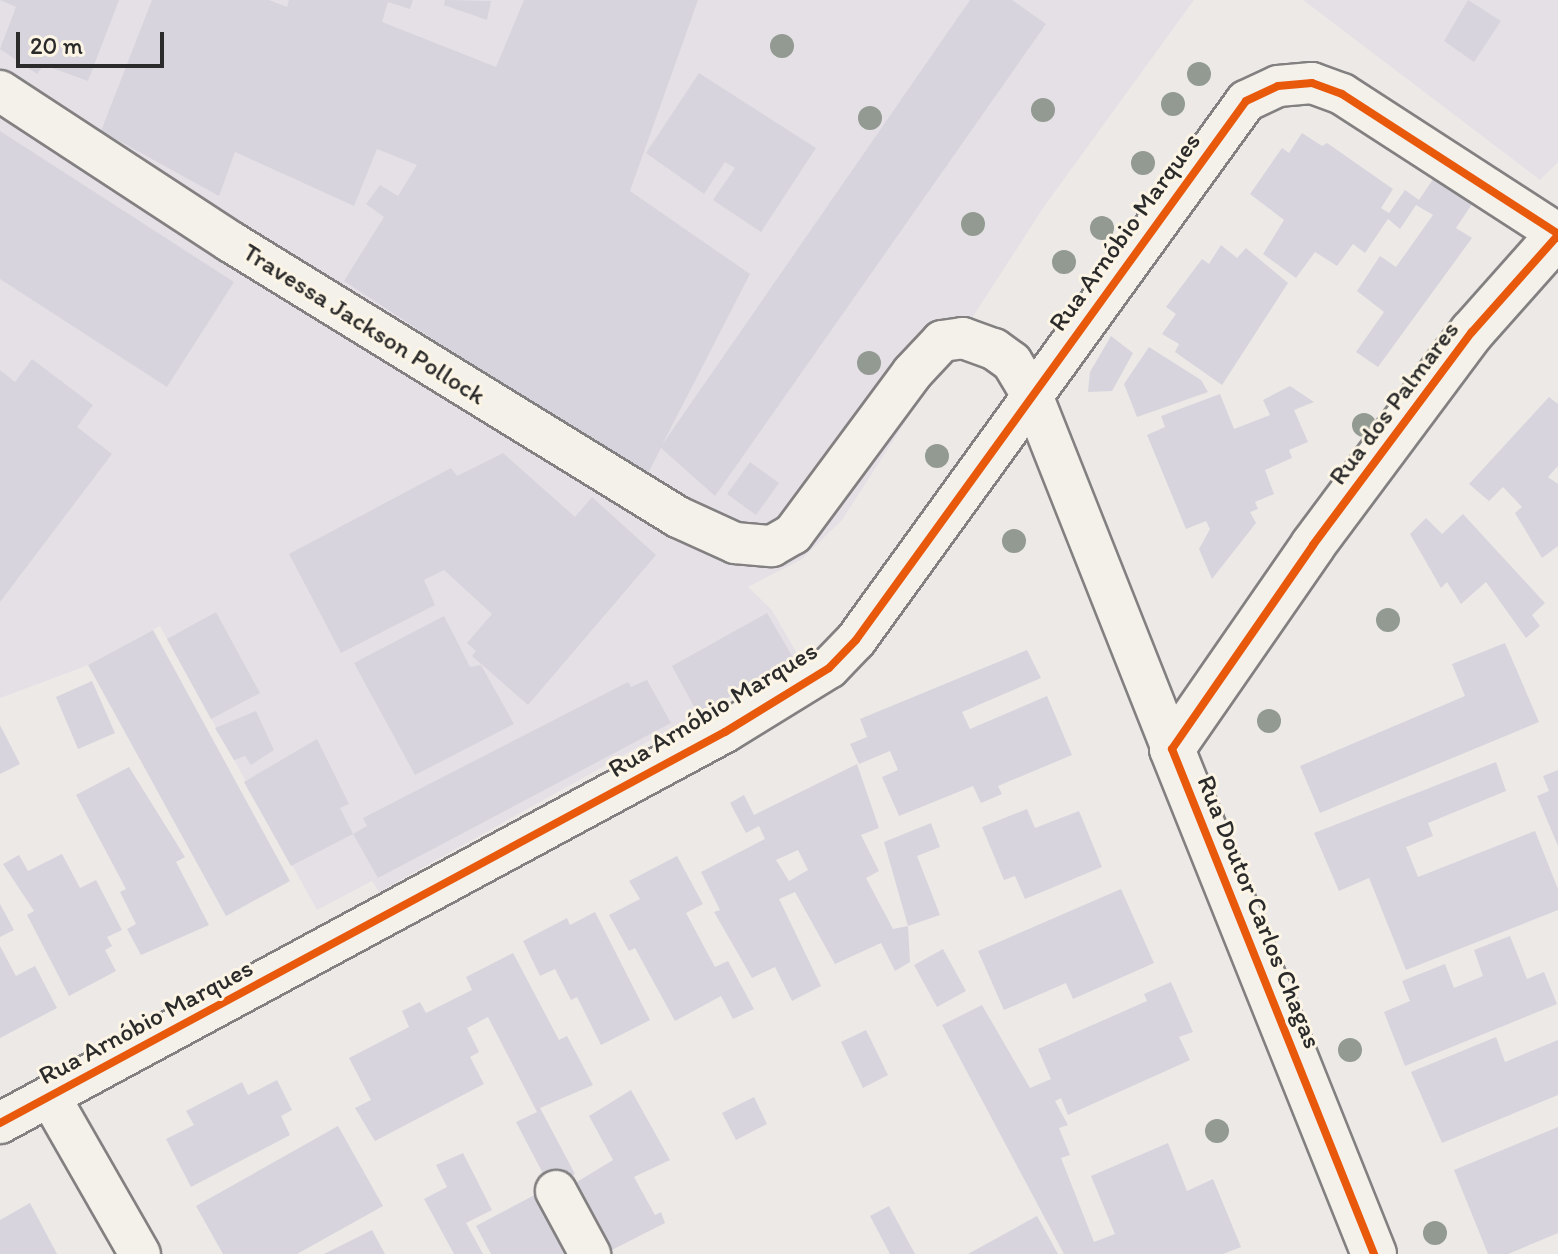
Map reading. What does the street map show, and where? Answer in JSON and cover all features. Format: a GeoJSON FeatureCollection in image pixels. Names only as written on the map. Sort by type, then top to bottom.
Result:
{"type":"FeatureCollection","features":[{"type":"Feature","properties":{"kind":"main road","name":"Rua dos Palmares"},"geometry":{"type":"LineString","coordinates":[[1273,604],[1472,332],[1558,235]]}},
{"type":"Feature","properties":{"kind":"main road","name":"Rua Doutor Carlos Chagas"},"geometry":{"type":"LineString","coordinates":[[1273,604],[1172,749],[1374,1254]]}},
{"type":"Feature","properties":{"kind":"street","name":"Rua Arnóbio Marques"},"geometry":{"type":"LineString","coordinates":[[0,1123],[811,681],[856,640],[1246,101],[1278,86],[1312,83],[1342,94],[1558,235]]}},
{"type":"Feature","properties":{"kind":"street","name":"Travessa Jackson Pollock"},"geometry":{"type":"LineString","coordinates":[[0,91],[231,242],[624,484],[735,543]]}},
{"type":"Feature","properties":{"kind":"street","name":"Rua Doutor Carlos Chagas"},"geometry":{"type":"LineString","coordinates":[[735,543],[772,546],[793,534],[912,373],[942,341],[963,338],[994,349],[1012,362],[1032,395],[1172,749]]}},
{"type":"Feature","properties":{"kind":"street"},"geometry":{"type":"LineString","coordinates":[[50,1097],[140,1254]]}},
{"type":"Feature","properties":{"kind":"street"},"geometry":{"type":"LineString","coordinates":[[556,1191],[590,1254]]}},
{"type":"Feature","properties":{"kind":"shaded area"},"geometry":{"type":"Polygon","coordinates":[[[0,0],[1194,0],[1043,208],[842,520],[802,559],[748,587],[772,610],[799,657],[379,892],[372,881],[317,910],[160,626],[86,666],[0,698],[0,0]]]}},
{"type":"Feature","properties":{"kind":"shaded area"},"geometry":{"type":"Polygon","coordinates":[[[1303,0],[1558,0],[1558,162],[1540,180],[1303,0]]]}},
{"type":"Feature","properties":{"kind":"building"},"geometry":{"type":"Polygon","coordinates":[[[0,0],[119,0],[88,81],[44,65],[37,74],[0,49],[16,7],[0,0]]]}},
{"type":"Feature","properties":{"kind":"building"},"geometry":{"type":"Polygon","coordinates":[[[152,0],[269,0],[287,7],[289,0],[413,0],[410,9],[388,2],[382,22],[496,67],[524,0],[698,0],[630,191],[750,274],[662,445],[970,0],[1012,0],[1046,24],[715,496],[661,448],[641,487],[550,416],[344,281],[384,217],[366,204],[380,185],[398,196],[417,165],[377,149],[354,206],[235,152],[219,196],[101,131],[152,0]]]}},
{"type":"Feature","properties":{"kind":"building"},"geometry":{"type":"Polygon","coordinates":[[[445,0],[491,1],[487,20],[444,5],[445,0]]]}},
{"type":"Feature","properties":{"kind":"building"},"geometry":{"type":"Polygon","coordinates":[[[1468,0],[1501,21],[1474,62],[1444,41],[1468,0]]]}},
{"type":"Feature","properties":{"kind":"building"},"geometry":{"type":"Polygon","coordinates":[[[699,73],[816,148],[761,232],[713,200],[735,168],[725,162],[704,194],[646,153],[699,73]]]}},
{"type":"Feature","properties":{"kind":"building"},"geometry":{"type":"Polygon","coordinates":[[[0,131],[234,282],[167,387],[0,279],[0,131]]]}},
{"type":"Feature","properties":{"kind":"building"},"geometry":{"type":"Polygon","coordinates":[[[1302,133],[1322,146],[1327,143],[1393,189],[1381,208],[1389,213],[1405,190],[1419,200],[1433,179],[1472,204],[1456,228],[1472,238],[1378,367],[1356,352],[1384,312],[1357,291],[1380,256],[1396,267],[1433,215],[1416,205],[1400,229],[1388,219],[1365,253],[1353,244],[1337,266],[1315,252],[1296,278],[1263,254],[1284,220],[1250,194],[1282,148],[1289,153],[1302,133]]]}},
{"type":"Feature","properties":{"kind":"building"},"geometry":{"type":"Polygon","coordinates":[[[1221,245],[1237,258],[1246,248],[1288,283],[1222,385],[1175,352],[1179,344],[1162,334],[1176,314],[1166,307],[1202,259],[1209,264],[1221,245]]]}},
{"type":"Feature","properties":{"kind":"building"},"geometry":{"type":"Polygon","coordinates":[[[1111,336],[1133,353],[1112,391],[1088,392],[1090,372],[1111,336]]]}},
{"type":"Feature","properties":{"kind":"building"},"geometry":{"type":"Polygon","coordinates":[[[1149,347],[1201,380],[1208,392],[1137,417],[1124,384],[1149,347]]]}},
{"type":"Feature","properties":{"kind":"building"},"geometry":{"type":"Polygon","coordinates":[[[32,359],[93,405],[77,427],[112,454],[0,602],[0,370],[15,382],[32,359]]]}},
{"type":"Feature","properties":{"kind":"building"},"geometry":{"type":"Polygon","coordinates":[[[1290,386],[1314,402],[1294,410],[1308,442],[1289,450],[1292,458],[1265,470],[1274,494],[1255,502],[1258,509],[1250,512],[1256,523],[1212,579],[1199,549],[1210,529],[1206,521],[1186,529],[1147,435],[1165,427],[1161,416],[1220,394],[1234,429],[1270,415],[1263,400],[1290,386]]]}},
{"type":"Feature","properties":{"kind":"building"},"geometry":{"type":"Polygon","coordinates":[[[1549,397],[1558,404],[1558,466],[1548,477],[1558,484],[1558,546],[1542,558],[1515,513],[1522,507],[1503,487],[1489,501],[1469,484],[1549,397]]]}},
{"type":"Feature","properties":{"kind":"building"},"geometry":{"type":"Polygon","coordinates":[[[503,453],[575,517],[592,497],[656,555],[528,705],[472,656],[476,651],[467,643],[492,614],[444,570],[424,580],[435,605],[341,653],[289,554],[451,468],[457,476],[503,453]]]}},
{"type":"Feature","properties":{"kind":"building"},"geometry":{"type":"Polygon","coordinates":[[[750,462],[779,483],[756,515],[727,494],[750,462]]]}},
{"type":"Feature","properties":{"kind":"building"},"geometry":{"type":"Polygon","coordinates":[[[1463,514],[1545,603],[1532,615],[1540,626],[1526,638],[1486,582],[1461,604],[1447,582],[1441,588],[1410,534],[1426,518],[1442,534],[1463,514]]]}},
{"type":"Feature","properties":{"kind":"building"},"geometry":{"type":"Polygon","coordinates":[[[216,612],[260,693],[211,719],[167,639],[216,612]]]}},
{"type":"Feature","properties":{"kind":"building"},"geometry":{"type":"Polygon","coordinates":[[[767,613],[795,661],[698,714],[672,666],[767,613]]]}},
{"type":"Feature","properties":{"kind":"building"},"geometry":{"type":"Polygon","coordinates":[[[444,616],[470,667],[481,665],[514,724],[415,775],[354,663],[444,616]]]}},
{"type":"Feature","properties":{"kind":"building"},"geometry":{"type":"Polygon","coordinates":[[[153,630],[290,881],[226,916],[88,665],[153,630]]]}},
{"type":"Feature","properties":{"kind":"building"},"geometry":{"type":"Polygon","coordinates":[[[1505,643],[1539,722],[1320,813],[1300,766],[1465,696],[1452,664],[1505,643]]]}},
{"type":"Feature","properties":{"kind":"building"},"geometry":{"type":"Polygon","coordinates":[[[1027,650],[1041,678],[962,712],[970,729],[1047,696],[1072,755],[998,786],[1002,794],[981,803],[973,786],[899,816],[882,777],[898,770],[890,751],[859,764],[850,744],[867,737],[860,719],[1027,650]]]}},
{"type":"Feature","properties":{"kind":"building"},"geometry":{"type":"Polygon","coordinates":[[[647,680],[671,723],[378,878],[353,834],[367,826],[363,818],[628,682],[631,687],[647,680]]]}},
{"type":"Feature","properties":{"kind":"building"},"geometry":{"type":"Polygon","coordinates":[[[92,681],[115,733],[78,749],[56,697],[92,681]]]}},
{"type":"Feature","properties":{"kind":"building"},"geometry":{"type":"Polygon","coordinates":[[[256,711],[274,750],[251,765],[245,756],[234,760],[215,728],[256,711]]]}},
{"type":"Feature","properties":{"kind":"building"},"geometry":{"type":"Polygon","coordinates":[[[0,725],[20,764],[0,774],[0,725]]]}},
{"type":"Feature","properties":{"kind":"building"},"geometry":{"type":"Polygon","coordinates":[[[317,739],[349,804],[340,808],[353,834],[291,866],[244,782],[317,739]]]}},
{"type":"Feature","properties":{"kind":"building"},"geometry":{"type":"Polygon","coordinates":[[[1496,762],[1506,791],[1428,823],[1433,836],[1406,847],[1418,877],[1535,831],[1558,889],[1558,910],[1406,970],[1369,878],[1339,891],[1314,833],[1496,762]]]}},
{"type":"Feature","properties":{"kind":"building"},"geometry":{"type":"Polygon","coordinates":[[[857,764],[879,828],[861,835],[879,871],[866,878],[893,929],[908,926],[910,962],[895,971],[881,943],[835,964],[795,892],[779,899],[821,986],[792,1001],[775,967],[752,978],[714,912],[720,910],[701,872],[765,839],[759,826],[746,833],[730,803],[744,795],[754,815],[857,764]],[[798,850],[776,860],[789,881],[808,870],[798,850]]]}},
{"type":"Feature","properties":{"kind":"building"},"geometry":{"type":"Polygon","coordinates":[[[129,767],[185,857],[176,862],[209,925],[141,955],[127,929],[136,924],[120,892],[126,889],[76,795],[129,767]]]}},
{"type":"Feature","properties":{"kind":"building"},"geometry":{"type":"Polygon","coordinates":[[[1558,770],[1558,846],[1537,796],[1549,791],[1543,776],[1558,770]]]}},
{"type":"Feature","properties":{"kind":"building"},"geometry":{"type":"Polygon","coordinates":[[[1027,809],[1035,828],[1079,811],[1102,867],[1025,899],[1015,876],[1004,880],[982,827],[1027,809]]]}},
{"type":"Feature","properties":{"kind":"building"},"geometry":{"type":"Polygon","coordinates":[[[931,823],[940,847],[917,856],[940,915],[908,926],[884,842],[931,823]]]}},
{"type":"Feature","properties":{"kind":"building"},"geometry":{"type":"Polygon","coordinates":[[[62,854],[80,888],[96,880],[122,930],[107,937],[112,946],[105,950],[116,971],[69,996],[27,915],[34,911],[3,864],[19,855],[28,871],[62,854]]]}},
{"type":"Feature","properties":{"kind":"building"},"geometry":{"type":"Polygon","coordinates":[[[677,856],[703,904],[686,913],[715,967],[728,961],[754,1009],[733,1019],[721,996],[675,1021],[635,948],[629,951],[609,915],[640,899],[629,881],[677,856]]]}},
{"type":"Feature","properties":{"kind":"building"},"geometry":{"type":"Polygon","coordinates":[[[1121,889],[1154,963],[1073,999],[1066,983],[1004,1010],[978,951],[1121,889]]]}},
{"type":"Feature","properties":{"kind":"building"},"geometry":{"type":"Polygon","coordinates":[[[0,904],[14,930],[0,937],[0,904]]]}},
{"type":"Feature","properties":{"kind":"building"},"geometry":{"type":"Polygon","coordinates":[[[595,912],[650,1020],[601,1045],[577,997],[571,1000],[555,969],[540,976],[523,941],[567,918],[570,925],[595,912]]]}},
{"type":"Feature","properties":{"kind":"building"},"geometry":{"type":"Polygon","coordinates":[[[1510,936],[1527,979],[1544,972],[1557,1004],[1405,1066],[1384,1012],[1410,1001],[1402,981],[1445,964],[1454,988],[1483,976],[1474,950],[1510,936]]]}},
{"type":"Feature","properties":{"kind":"building"},"geometry":{"type":"Polygon","coordinates":[[[0,946],[16,976],[35,966],[57,1008],[0,1038],[0,946]]]}},
{"type":"Feature","properties":{"kind":"building"},"geometry":{"type":"Polygon","coordinates":[[[943,949],[966,991],[937,1007],[914,965],[943,949]]]}},
{"type":"Feature","properties":{"kind":"building"},"geometry":{"type":"Polygon","coordinates":[[[513,953],[559,1040],[567,1036],[593,1085],[540,1108],[575,1174],[550,1187],[516,1122],[537,1112],[488,1017],[467,1028],[479,1052],[470,1057],[484,1084],[375,1141],[355,1108],[371,1100],[349,1058],[409,1027],[402,1011],[420,1002],[426,1013],[472,990],[466,977],[513,953]]]}},
{"type":"Feature","properties":{"kind":"building"},"geometry":{"type":"Polygon","coordinates":[[[1171,982],[1193,1032],[1179,1037],[1190,1060],[1068,1115],[1061,1098],[1055,1101],[1068,1125],[1059,1128],[1070,1155],[1061,1158],[1094,1242],[1115,1234],[1091,1176],[1168,1143],[1187,1191],[1213,1179],[1241,1247],[1223,1254],[1064,1254],[942,1025],[982,1005],[1030,1088],[1051,1079],[1038,1049],[1147,1001],[1144,994],[1171,982]]]}},
{"type":"Feature","properties":{"kind":"building"},"geometry":{"type":"Polygon","coordinates":[[[866,1030],[888,1075],[863,1088],[841,1042],[866,1030]]]}},
{"type":"Feature","properties":{"kind":"building"},"geometry":{"type":"Polygon","coordinates":[[[1496,1037],[1505,1062],[1558,1040],[1558,1095],[1442,1143],[1411,1072],[1496,1037]]]}},
{"type":"Feature","properties":{"kind":"building"},"geometry":{"type":"Polygon","coordinates":[[[277,1080],[292,1110],[281,1116],[290,1135],[191,1187],[166,1139],[194,1125],[186,1111],[242,1082],[248,1095],[277,1080]]]}},
{"type":"Feature","properties":{"kind":"building"},"geometry":{"type":"Polygon","coordinates":[[[631,1090],[670,1160],[634,1177],[655,1215],[661,1212],[665,1223],[604,1254],[567,1188],[613,1160],[589,1116],[631,1090]]]}},
{"type":"Feature","properties":{"kind":"building"},"geometry":{"type":"Polygon","coordinates":[[[754,1097],[767,1124],[736,1140],[722,1113],[754,1097]]]}},
{"type":"Feature","properties":{"kind":"building"},"geometry":{"type":"Polygon","coordinates":[[[338,1126],[383,1206],[297,1254],[223,1254],[196,1206],[338,1126]]]}},
{"type":"Feature","properties":{"kind":"building"},"geometry":{"type":"Polygon","coordinates":[[[1558,1127],[1558,1233],[1508,1254],[1488,1254],[1454,1170],[1558,1127]]]}},
{"type":"Feature","properties":{"kind":"building"},"geometry":{"type":"Polygon","coordinates":[[[463,1153],[492,1210],[466,1223],[483,1254],[454,1254],[424,1199],[447,1187],[436,1165],[463,1153]]]}},
{"type":"Feature","properties":{"kind":"building"},"geometry":{"type":"Polygon","coordinates":[[[544,1190],[578,1254],[491,1254],[476,1226],[544,1190]]]}},
{"type":"Feature","properties":{"kind":"building"},"geometry":{"type":"Polygon","coordinates":[[[30,1203],[57,1254],[0,1254],[0,1220],[30,1203]]]}},
{"type":"Feature","properties":{"kind":"building"},"geometry":{"type":"Polygon","coordinates":[[[889,1206],[915,1254],[890,1254],[870,1216],[889,1206]]]}},
{"type":"Feature","properties":{"kind":"building"},"geometry":{"type":"Polygon","coordinates":[[[1037,1216],[1058,1254],[968,1254],[1037,1216]]]}},
{"type":"Feature","properties":{"kind":"building"},"geometry":{"type":"Polygon","coordinates":[[[372,1230],[385,1254],[324,1254],[372,1230]]]}},
{"type":"Feature","properties":{"kind":"cycle path"},"geometry":{"type":"LineString","coordinates":[[0,1123],[725,732],[829,668],[856,640],[1246,101],[1278,86],[1312,83],[1342,94],[1558,234]]}},
{"type":"Feature","properties":{"kind":"cycle path"},"geometry":{"type":"LineString","coordinates":[[1374,1254],[1172,749],[1313,545],[1472,332],[1558,235]]}}]}
